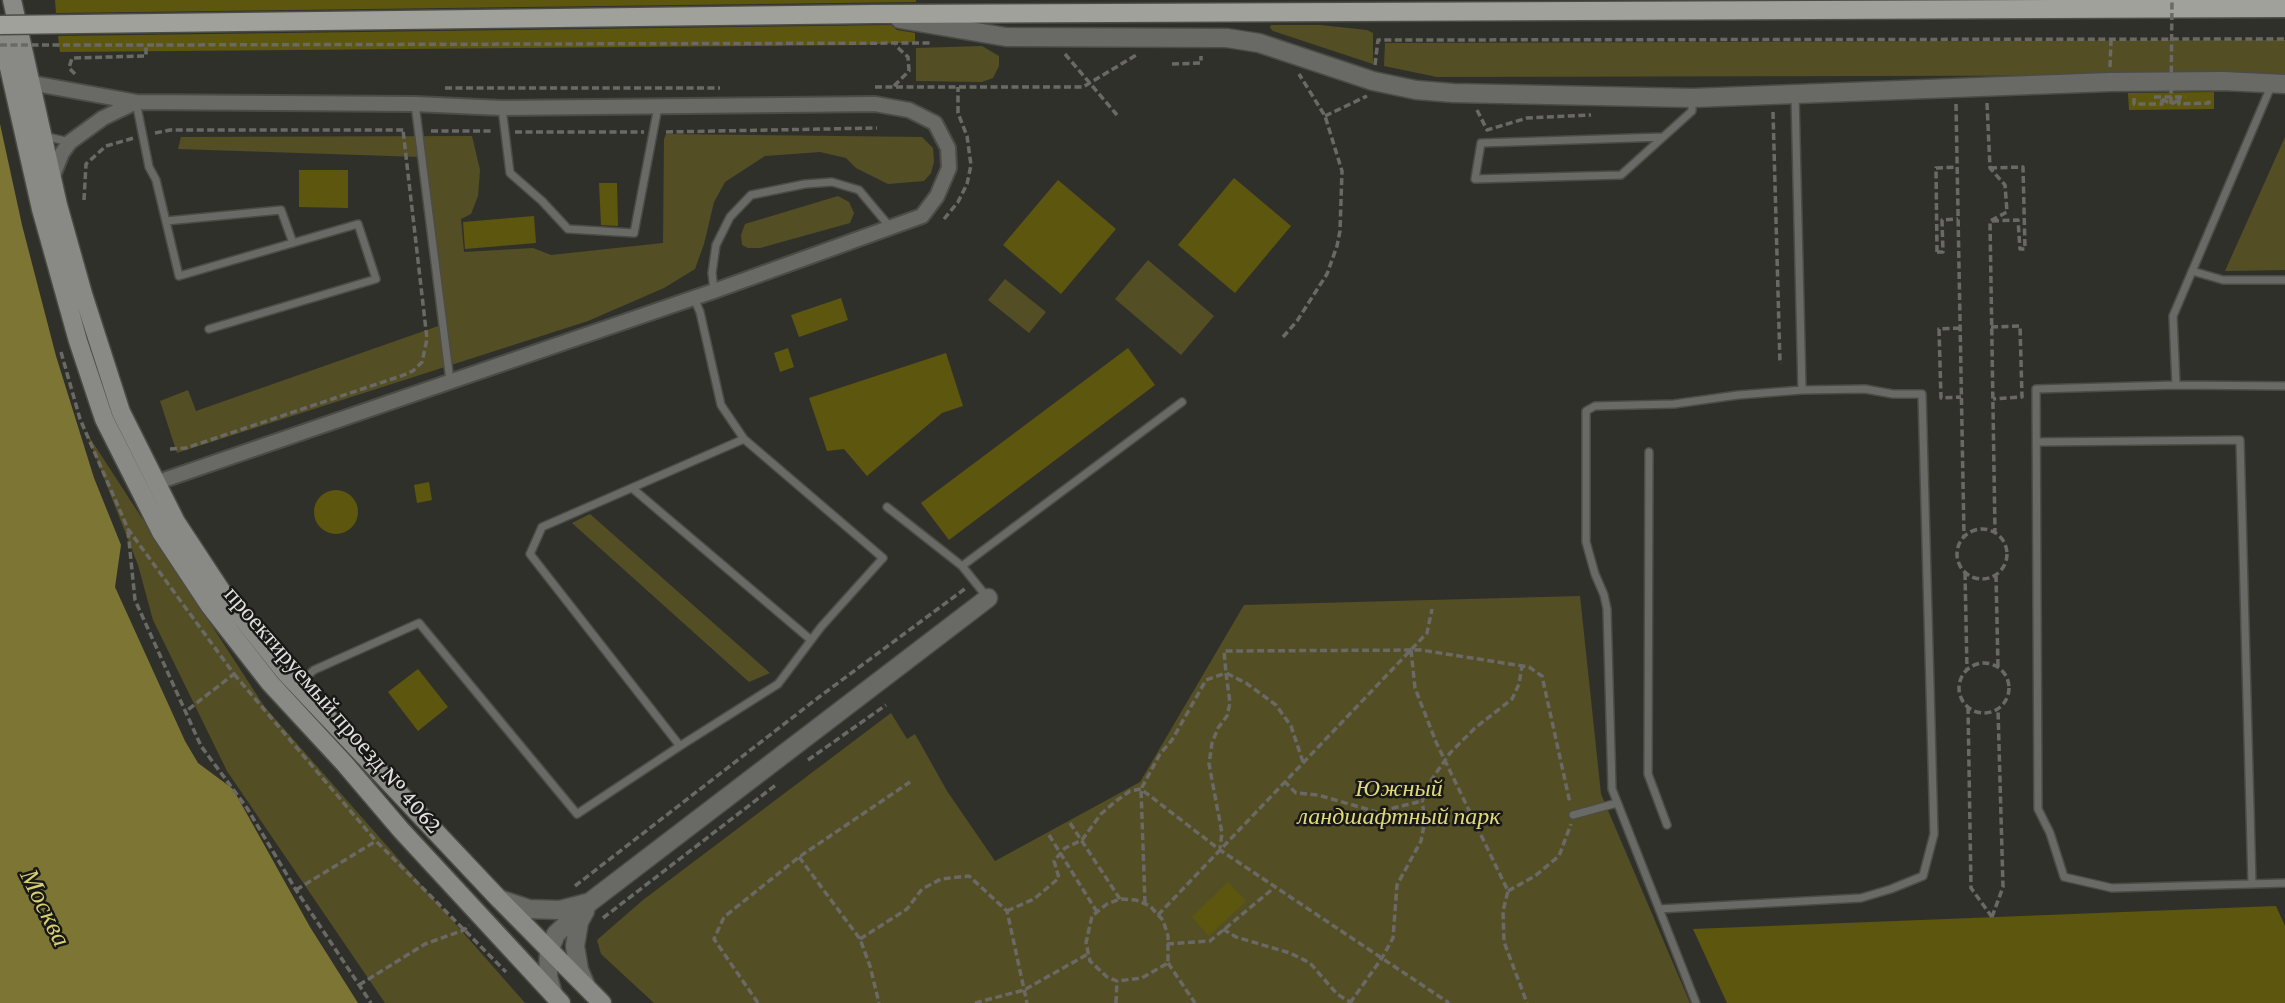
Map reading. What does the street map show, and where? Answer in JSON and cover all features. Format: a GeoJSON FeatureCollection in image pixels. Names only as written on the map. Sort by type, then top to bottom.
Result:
{"type":"FeatureCollection","features":[{"type":"Feature","properties":{"kind":"main road","name":"проектируемый проезд № 4062"},"geometry":{"type":"LineString","coordinates":[[12,0],[79,283],[121,412],[176,522],[290,691],[344,763],[401,830],[557,998]]}},
{"type":"Feature","properties":{"kind":"main road"},"geometry":{"type":"LineString","coordinates":[[0,27],[875,15],[2285,8]]}},
{"type":"Feature","properties":{"kind":"main road","name":"проектируемый проезд № 4062"},"geometry":{"type":"LineString","coordinates":[[0,27],[62,289],[104,419],[140,495],[178,559],[209,606],[290,691],[602,1003]]}},
{"type":"Feature","properties":{"kind":"street"},"geometry":{"type":"LineString","coordinates":[[875,15],[1006,37],[1227,38],[1259,43],[1373,81],[1416,90],[1453,93],[1692,98],[2110,82],[2223,81],[2278,84]]}},
{"type":"Feature","properties":{"kind":"street"},"geometry":{"type":"LineString","coordinates":[[31,83],[136,102],[415,104],[502,108],[875,104],[909,110],[935,123],[948,148],[949,168],[937,196],[922,216],[694,298],[155,483]]}},
{"type":"Feature","properties":{"kind":"street"},"geometry":{"type":"LineString","coordinates":[[52,178],[62,153],[70,142],[103,118],[136,102]]}},
{"type":"Feature","properties":{"kind":"street"},"geometry":{"type":"LineString","coordinates":[[557,998],[548,977],[549,951],[556,934],[590,902],[988,597]]}},
{"type":"Feature","properties":{"kind":"street"},"geometry":{"type":"LineString","coordinates":[[499,899],[529,909],[560,910],[590,902]]}},
{"type":"Feature","properties":{"kind":"street"},"geometry":{"type":"LineString","coordinates":[[586,986],[579,970],[575,946],[579,922],[590,902]]}},
{"type":"Feature","properties":{"kind":"lane"},"geometry":{"type":"LineString","coordinates":[[2176,385],[2173,316],[2278,84]]}},
{"type":"Feature","properties":{"kind":"lane"},"geometry":{"type":"LineString","coordinates":[[1795,94],[1801,390]]}},
{"type":"Feature","properties":{"kind":"lane"},"geometry":{"type":"LineString","coordinates":[[1663,137],[1481,143],[1475,178],[1621,175],[1692,111],[1692,98]]}},
{"type":"Feature","properties":{"kind":"lane"},"geometry":{"type":"LineString","coordinates":[[136,102],[149,167],[156,180],[179,276],[358,224],[376,279],[209,328]]}},
{"type":"Feature","properties":{"kind":"lane"},"geometry":{"type":"LineString","coordinates":[[415,104],[450,381]]}},
{"type":"Feature","properties":{"kind":"lane"},"geometry":{"type":"LineString","coordinates":[[502,108],[510,173],[568,229],[634,233],[658,106]]}},
{"type":"Feature","properties":{"kind":"lane"},"geometry":{"type":"LineString","coordinates":[[20,119],[43,135],[70,142]]}},
{"type":"Feature","properties":{"kind":"lane"},"geometry":{"type":"LineString","coordinates":[[714,291],[712,272],[716,245],[730,217],[751,195],[805,184],[832,183],[859,190],[890,227]]}},
{"type":"Feature","properties":{"kind":"lane"},"geometry":{"type":"LineString","coordinates":[[166,221],[281,210],[293,243]]}},
{"type":"Feature","properties":{"kind":"lane"},"geometry":{"type":"LineString","coordinates":[[2192,271],[2223,281],[2285,280]]}},
{"type":"Feature","properties":{"kind":"lane"},"geometry":{"type":"LineString","coordinates":[[290,691],[314,670],[419,623],[577,814],[778,684],[811,640],[883,558],[744,439],[720,405],[700,312],[694,298]]}},
{"type":"Feature","properties":{"kind":"lane"},"geometry":{"type":"LineString","coordinates":[[2285,386],[2176,385],[2036,389],[2038,809],[2050,833],[2064,877],[2112,888],[2285,883]]}},
{"type":"Feature","properties":{"kind":"lane"},"geometry":{"type":"LineString","coordinates":[[1659,909],[1861,898],[1923,876],[1934,834],[1922,394],[1893,394],[1866,389],[1801,390],[1674,404],[1595,406],[1586,411],[1586,542],[1607,609],[1612,789],[1682,973],[1696,1003]]}},
{"type":"Feature","properties":{"kind":"lane"},"geometry":{"type":"LineString","coordinates":[[962,566],[1182,402]]}},
{"type":"Feature","properties":{"kind":"lane"},"geometry":{"type":"LineString","coordinates":[[680,746],[530,554],[542,527],[744,439]]}},
{"type":"Feature","properties":{"kind":"lane"},"geometry":{"type":"LineString","coordinates":[[2037,442],[2240,440],[2252,884]]}},
{"type":"Feature","properties":{"kind":"lane"},"geometry":{"type":"LineString","coordinates":[[1649,452],[1648,774],[1667,825]]}},
{"type":"Feature","properties":{"kind":"lane"},"geometry":{"type":"LineString","coordinates":[[632,488],[811,640]]}},
{"type":"Feature","properties":{"kind":"lane"},"geometry":{"type":"LineString","coordinates":[[887,508],[962,566],[988,597]]}},
{"type":"Feature","properties":{"kind":"lane"},"geometry":{"type":"LineString","coordinates":[[1573,815],[1617,803]]}},
{"type":"Feature","properties":{"kind":"path"},"geometry":{"type":"LineString","coordinates":[[2171,104],[2172,0]]}},
{"type":"Feature","properties":{"kind":"path"},"geometry":{"type":"LineString","coordinates":[[1373,81],[1378,40],[2285,39]]}},
{"type":"Feature","properties":{"kind":"path"},"geometry":{"type":"LineString","coordinates":[[893,43],[908,57],[909,71],[894,86]]}},
{"type":"Feature","properties":{"kind":"path"},"geometry":{"type":"LineString","coordinates":[[0,45],[931,43]]}},
{"type":"Feature","properties":{"kind":"path"},"geometry":{"type":"LineString","coordinates":[[72,58],[146,56],[146,45]]}},
{"type":"Feature","properties":{"kind":"path"},"geometry":{"type":"LineString","coordinates":[[874,87],[1083,87],[1145,50]]}},
{"type":"Feature","properties":{"kind":"path"},"geometry":{"type":"LineString","coordinates":[[1063,53],[1117,115]]}},
{"type":"Feature","properties":{"kind":"path"},"geometry":{"type":"LineString","coordinates":[[1172,64],[1201,63]]}},
{"type":"Feature","properties":{"kind":"path"},"geometry":{"type":"LineString","coordinates":[[1283,337],[1297,321],[1327,274],[1337,246],[1342,171],[1325,116],[1301,76],[1291,69]]}},
{"type":"Feature","properties":{"kind":"path"},"geometry":{"type":"LineString","coordinates":[[432,88],[723,88]]}},
{"type":"Feature","properties":{"kind":"path"},"geometry":{"type":"LineString","coordinates":[[2171,97],[2208,97],[2208,103],[2134,104],[2134,98],[2171,97]]}},
{"type":"Feature","properties":{"kind":"path"},"geometry":{"type":"LineString","coordinates":[[1987,98],[1990,168],[2005,185],[2007,212],[1990,221]]}},
{"type":"Feature","properties":{"kind":"path"},"geometry":{"type":"LineString","coordinates":[[1956,100],[1964,536]]}},
{"type":"Feature","properties":{"kind":"path"},"geometry":{"type":"LineString","coordinates":[[1773,106],[1780,364]]}},
{"type":"Feature","properties":{"kind":"path"},"geometry":{"type":"LineString","coordinates":[[84,200],[86,164],[106,146],[170,130],[652,132],[877,128]]}},
{"type":"Feature","properties":{"kind":"path"},"geometry":{"type":"LineString","coordinates":[[170,449],[186,448],[401,376],[413,371],[422,362],[428,338],[403,130]]}},
{"type":"Feature","properties":{"kind":"path"},"geometry":{"type":"LineString","coordinates":[[1957,167],[1936,168],[1937,251],[1943,252],[1942,220],[1958,219]]}},
{"type":"Feature","properties":{"kind":"path"},"geometry":{"type":"LineString","coordinates":[[1990,168],[2023,167],[2025,249],[2020,249],[2018,220],[1990,221]]}},
{"type":"Feature","properties":{"kind":"path"},"geometry":{"type":"LineString","coordinates":[[1990,221],[1995,533]]}},
{"type":"Feature","properties":{"kind":"path"},"geometry":{"type":"LineString","coordinates":[[1992,327],[2020,326],[2022,397],[1993,399]]}},
{"type":"Feature","properties":{"kind":"path"},"geometry":{"type":"LineString","coordinates":[[1960,328],[1939,329],[1941,398],[1961,397]]}},
{"type":"Feature","properties":{"kind":"path"},"geometry":{"type":"LineString","coordinates":[[371,1003],[296,890],[247,807],[201,746],[135,600],[128,529],[234,674],[376,841],[510,976]]}},
{"type":"Feature","properties":{"kind":"path"},"geometry":{"type":"LineString","coordinates":[[1965,573],[1980,579],[1996,575],[2002,569],[2007,554],[2002,538],[1995,533],[1979,529],[1964,536],[1959,542],[1957,559],[1965,573],[1966,670],[1959,684],[1959,693],[1968,707],[1971,888],[1992,917],[2003,887],[1998,709]]}},
{"type":"Feature","properties":{"kind":"path"},"geometry":{"type":"LineString","coordinates":[[1968,707],[1983,713],[1998,709],[2008,696],[2010,688],[2008,680],[1998,667],[1996,575]]}},
{"type":"Feature","properties":{"kind":"path"},"geometry":{"type":"LineString","coordinates":[[575,886],[819,697],[975,582]]}},
{"type":"Feature","properties":{"kind":"path"},"geometry":{"type":"LineString","coordinates":[[1158,915],[1427,633],[1432,609]]}},
{"type":"Feature","properties":{"kind":"path"},"geometry":{"type":"LineString","coordinates":[[1411,650],[1415,688],[1445,762],[1508,891],[1503,911],[1504,942],[1527,1003]]}},
{"type":"Feature","properties":{"kind":"path"},"geometry":{"type":"LineString","coordinates":[[1220,850],[1222,833],[1209,764],[1212,743],[1227,716],[1230,704],[1224,651],[1411,650],[1522,666],[1542,676],[1573,815],[1559,856],[1535,876],[1508,891]]}},
{"type":"Feature","properties":{"kind":"path"},"geometry":{"type":"LineString","coordinates":[[1966,670],[1981,663],[1998,667]]}},
{"type":"Feature","properties":{"kind":"path"},"geometry":{"type":"LineString","coordinates":[[1223,929],[1236,937],[1290,953],[1310,963],[1337,994],[1351,1003],[1393,937],[1397,885],[1421,841],[1425,820],[1422,801],[1432,779],[1450,753],[1511,699],[1519,684],[1522,666]]}},
{"type":"Feature","properties":{"kind":"path"},"geometry":{"type":"LineString","coordinates":[[1146,904],[1141,789],[1206,680],[1226,673],[1246,683],[1276,705],[1291,726],[1303,762]]}},
{"type":"Feature","properties":{"kind":"path"},"geometry":{"type":"LineString","coordinates":[[186,712],[234,674]]}},
{"type":"Feature","properties":{"kind":"path"},"geometry":{"type":"LineString","coordinates":[[805,762],[886,705]]}},
{"type":"Feature","properties":{"kind":"path"},"geometry":{"type":"LineString","coordinates":[[603,918],[784,778]]}},
{"type":"Feature","properties":{"kind":"path"},"geometry":{"type":"LineString","coordinates":[[1284,781],[1296,793],[1318,794],[1377,812],[1422,801]]}},
{"type":"Feature","properties":{"kind":"path"},"geometry":{"type":"LineString","coordinates":[[758,1003],[714,939],[724,917],[799,857],[910,782]]}},
{"type":"Feature","properties":{"kind":"path"},"geometry":{"type":"LineString","coordinates":[[1007,911],[1034,899],[1059,878],[1054,860],[1065,848],[1082,840],[1101,814],[1130,791],[1141,789],[1220,850],[1449,1003]]}},
{"type":"Feature","properties":{"kind":"path"},"geometry":{"type":"LineString","coordinates":[[1070,823],[1120,899]]}},
{"type":"Feature","properties":{"kind":"path"},"geometry":{"type":"LineString","coordinates":[[1049,835],[1097,912]]}},
{"type":"Feature","properties":{"kind":"path"},"geometry":{"type":"LineString","coordinates":[[296,890],[376,841]]}},
{"type":"Feature","properties":{"kind":"path"},"geometry":{"type":"LineString","coordinates":[[799,857],[860,939],[870,966],[878,1003]]}},
{"type":"Feature","properties":{"kind":"path"},"geometry":{"type":"LineString","coordinates":[[860,939],[906,909],[922,889],[940,879],[970,876],[1007,911],[1027,1003]]}},
{"type":"Feature","properties":{"kind":"path"},"geometry":{"type":"LineString","coordinates":[[1167,944],[1210,941],[1275,887]]}},
{"type":"Feature","properties":{"kind":"path"},"geometry":{"type":"LineString","coordinates":[[1168,962],[1142,978],[1118,981],[1107,977],[1090,961],[1088,954],[1086,943],[1092,916],[1107,904],[1120,899],[1146,904],[1163,920],[1168,936],[1168,962],[1195,1003]]}},
{"type":"Feature","properties":{"kind":"path"},"geometry":{"type":"LineString","coordinates":[[359,985],[425,944],[464,930]]}},
{"type":"Feature","properties":{"kind":"path"},"geometry":{"type":"LineString","coordinates":[[975,1003],[1024,990],[1088,954]]}},
{"type":"Feature","properties":{"kind":"path"},"geometry":{"type":"LineString","coordinates":[[1116,1003],[1118,981]]}},
{"type":"Feature","properties":{"kind":"green space"},"geometry":{"type":"Polygon","coordinates":[[[1271,25],[1320,25],[1367,30],[1373,33],[1373,64],[1273,31],[1271,25]]]}},
{"type":"Feature","properties":{"kind":"green space"},"geometry":{"type":"Polygon","coordinates":[[[2285,40],[2285,75],[1437,77],[1384,66],[1385,43],[2285,40]]]}},
{"type":"Feature","properties":{"kind":"green space"},"geometry":{"type":"Polygon","coordinates":[[[982,46],[999,56],[999,66],[993,78],[982,82],[916,81],[916,48],[982,46]]]}},
{"type":"Feature","properties":{"kind":"green space"},"geometry":{"type":"Polygon","coordinates":[[[666,134],[922,137],[933,148],[934,162],[931,173],[924,181],[888,184],[856,168],[846,158],[820,152],[765,156],[725,182],[714,202],[695,269],[664,288],[588,321],[177,453],[160,401],[188,390],[196,411],[444,324],[421,157],[178,149],[181,137],[472,136],[480,170],[478,196],[471,214],[461,219],[464,252],[533,248],[551,255],[663,243],[666,134]]]}},
{"type":"Feature","properties":{"kind":"green space"},"geometry":{"type":"Polygon","coordinates":[[[2285,137],[2285,270],[2225,271],[2285,137]]]}},
{"type":"Feature","properties":{"kind":"green space"},"geometry":{"type":"Polygon","coordinates":[[[838,196],[849,202],[854,213],[850,223],[760,248],[742,245],[741,235],[745,224],[838,196]]]}},
{"type":"Feature","properties":{"kind":"green space"},"geometry":{"type":"Polygon","coordinates":[[[1148,260],[1214,316],[1181,355],[1115,299],[1148,260]]]}},
{"type":"Feature","properties":{"kind":"green space"},"geometry":{"type":"Polygon","coordinates":[[[1005,279],[1046,312],[1029,333],[988,300],[1005,279]]]}},
{"type":"Feature","properties":{"kind":"green space"},"geometry":{"type":"Polygon","coordinates":[[[86,432],[264,706],[525,1003],[385,1003],[227,771],[153,620],[138,565],[86,432]]]}},
{"type":"Feature","properties":{"kind":"green space"},"geometry":{"type":"Polygon","coordinates":[[[590,514],[770,673],[749,682],[572,523],[590,514]]]}},
{"type":"Feature","properties":{"kind":"green space","name":"Южный ландшафтный парк"},"geometry":{"type":"Polygon","coordinates":[[[1580,596],[1601,794],[1690,1003],[654,1003],[601,954],[597,940],[643,900],[891,713],[907,739],[915,734],[947,791],[995,861],[1140,782],[1244,605],[1580,596]]]}},
{"type":"Feature","properties":{"kind":"water","name":"Москва"},"geometry":{"type":"Polygon","coordinates":[[[0,124],[22,225],[56,356],[94,478],[121,545],[115,587],[185,741],[198,763],[233,789],[310,927],[358,1003],[0,1003],[0,124]]]}},
{"type":"Feature","properties":{"kind":"building"},"geometry":{"type":"Polygon","coordinates":[[[55,0],[916,0],[916,2],[56,13],[55,0]]]}},
{"type":"Feature","properties":{"kind":"building"},"geometry":{"type":"Polygon","coordinates":[[[891,25],[897,30],[915,33],[915,42],[863,45],[60,52],[58,36],[891,25]]]}},
{"type":"Feature","properties":{"kind":"building"},"geometry":{"type":"Polygon","coordinates":[[[2214,92],[2214,109],[2129,110],[2128,93],[2214,92]]]}},
{"type":"Feature","properties":{"kind":"building"},"geometry":{"type":"Polygon","coordinates":[[[299,170],[348,170],[348,208],[299,207],[299,170]]]}},
{"type":"Feature","properties":{"kind":"building"},"geometry":{"type":"Polygon","coordinates":[[[1234,178],[1291,226],[1235,293],[1178,245],[1234,178]]]}},
{"type":"Feature","properties":{"kind":"building"},"geometry":{"type":"Polygon","coordinates":[[[1058,180],[1116,229],[1061,294],[1003,245],[1058,180]]]}},
{"type":"Feature","properties":{"kind":"building"},"geometry":{"type":"Polygon","coordinates":[[[599,183],[617,183],[618,226],[601,225],[599,183]]]}},
{"type":"Feature","properties":{"kind":"building"},"geometry":{"type":"Polygon","coordinates":[[[534,216],[536,243],[465,249],[463,222],[534,216]]]}},
{"type":"Feature","properties":{"kind":"building"},"geometry":{"type":"Polygon","coordinates":[[[841,298],[848,320],[799,337],[791,315],[841,298]]]}},
{"type":"Feature","properties":{"kind":"building"},"geometry":{"type":"Polygon","coordinates":[[[788,348],[794,367],[780,372],[774,353],[788,348]]]}},
{"type":"Feature","properties":{"kind":"building"},"geometry":{"type":"Polygon","coordinates":[[[1128,348],[1155,385],[949,540],[921,503],[1128,348]]]}},
{"type":"Feature","properties":{"kind":"building"},"geometry":{"type":"Polygon","coordinates":[[[946,353],[963,406],[942,413],[867,476],[844,449],[827,451],[809,398],[946,353]]]}},
{"type":"Feature","properties":{"kind":"building"},"geometry":{"type":"Polygon","coordinates":[[[429,482],[432,500],[417,503],[414,485],[429,482]]]}},
{"type":"Feature","properties":{"kind":"building"},"geometry":{"type":"Polygon","coordinates":[[[336,490],[351,497],[358,512],[351,527],[336,534],[321,527],[314,512],[321,497],[336,490]]]}},
{"type":"Feature","properties":{"kind":"building"},"geometry":{"type":"Polygon","coordinates":[[[418,669],[448,707],[418,731],[388,692],[418,669]]]}},
{"type":"Feature","properties":{"kind":"building"},"geometry":{"type":"Polygon","coordinates":[[[1228,882],[1246,901],[1209,936],[1192,917],[1228,882]]]}},
{"type":"Feature","properties":{"kind":"building"},"geometry":{"type":"Polygon","coordinates":[[[2276,906],[2285,926],[2285,1003],[1727,1003],[1693,929],[2276,906]]]}}]}
